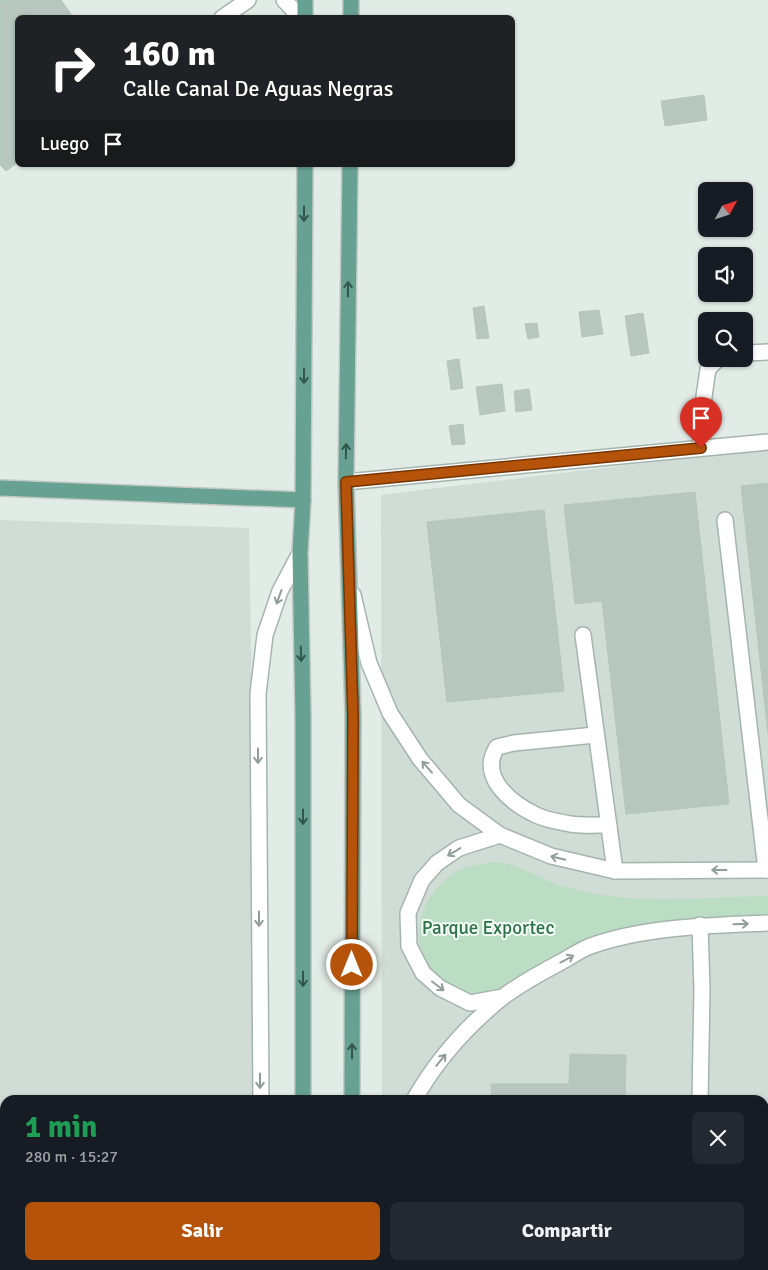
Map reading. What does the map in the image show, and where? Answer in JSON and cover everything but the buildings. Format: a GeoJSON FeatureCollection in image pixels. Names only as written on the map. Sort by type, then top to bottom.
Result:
{"type":"FeatureCollection","features":[{"type":"Feature","properties":{"kind":"main road"},"geometry":{"type":"LineString","coordinates":[[305,0],[305,15]]}},
{"type":"Feature","properties":{"kind":"main road"},"geometry":{"type":"LineString","coordinates":[[351,15],[352,0]]}},
{"type":"Feature","properties":{"kind":"main road"},"geometry":{"type":"LineString","coordinates":[[303,1095],[303,716],[300,553],[303,500],[305,167]]}},
{"type":"Feature","properties":{"kind":"main road"},"geometry":{"type":"LineString","coordinates":[[350,167],[346,482],[353,715],[352,1095]]}},
{"type":"Feature","properties":{"kind":"main road"},"geometry":{"type":"LineString","coordinates":[[0,488],[303,500]]}},
{"type":"Feature","properties":{"kind":"street"},"geometry":{"type":"LineString","coordinates":[[226,15],[248,0]]}},
{"type":"Feature","properties":{"kind":"street"},"geometry":{"type":"LineString","coordinates":[[284,0],[298,15]]}},
{"type":"Feature","properties":{"kind":"street"},"geometry":{"type":"LineString","coordinates":[[753,353],[768,352]]}},
{"type":"Feature","properties":{"kind":"street"},"geometry":{"type":"LineString","coordinates":[[701,448],[702,417],[708,369],[710,367]]}},
{"type":"Feature","properties":{"kind":"street"},"geometry":{"type":"LineString","coordinates":[[346,482],[768,442]]}},
{"type":"Feature","properties":{"kind":"street"},"geometry":{"type":"LineString","coordinates":[[350,584],[369,663],[390,713],[420,759],[460,805],[500,835],[550,856],[615,871],[767,870],[763,807],[725,520]]}},
{"type":"Feature","properties":{"kind":"street"},"geometry":{"type":"LineString","coordinates":[[260,1095],[258,694],[265,636],[280,591],[300,553]]}},
{"type":"Feature","properties":{"kind":"street"},"geometry":{"type":"LineString","coordinates":[[583,635],[595,735],[615,871]]}},
{"type":"Feature","properties":{"kind":"street"},"geometry":{"type":"LineString","coordinates":[[595,735],[514,742],[497,747],[492,755],[492,769],[495,782],[508,797],[537,816],[571,824],[609,825]]}},
{"type":"Feature","properties":{"kind":"street"},"geometry":{"type":"LineString","coordinates":[[500,835],[459,848],[437,863],[422,880],[408,913],[409,946],[423,973],[440,988],[470,1003],[504,996]]}},
{"type":"Feature","properties":{"kind":"street"},"geometry":{"type":"LineString","coordinates":[[417,1095],[425,1080],[454,1044],[504,996],[588,948],[627,936],[700,926],[768,923]]}},
{"type":"Feature","properties":{"kind":"street"},"geometry":{"type":"LineString","coordinates":[[700,926],[702,990],[700,1095]]}},
{"type":"Feature","properties":{"kind":"shaded area"},"geometry":{"type":"Polygon","coordinates":[[[768,448],[768,1095],[382,1095],[381,495],[768,448]]]}},
{"type":"Feature","properties":{"kind":"shaded area"},"geometry":{"type":"Polygon","coordinates":[[[0,520],[249,528],[259,1095],[0,1095],[0,520]]]}},
{"type":"Feature","properties":{"kind":"green space","name":"Parque Exportec"},"geometry":{"type":"Polygon","coordinates":[[[494,862],[517,867],[562,886],[627,898],[674,899],[768,896],[768,922],[621,935],[514,988],[475,996],[463,994],[451,989],[434,975],[427,966],[419,944],[422,915],[427,902],[435,890],[446,879],[457,871],[469,866],[494,862]]]}},
{"type":"Feature","properties":{"kind":"route"},"geometry":{"type":"LineString","coordinates":[[352,965],[353,715],[346,482],[701,448]]}}]}
